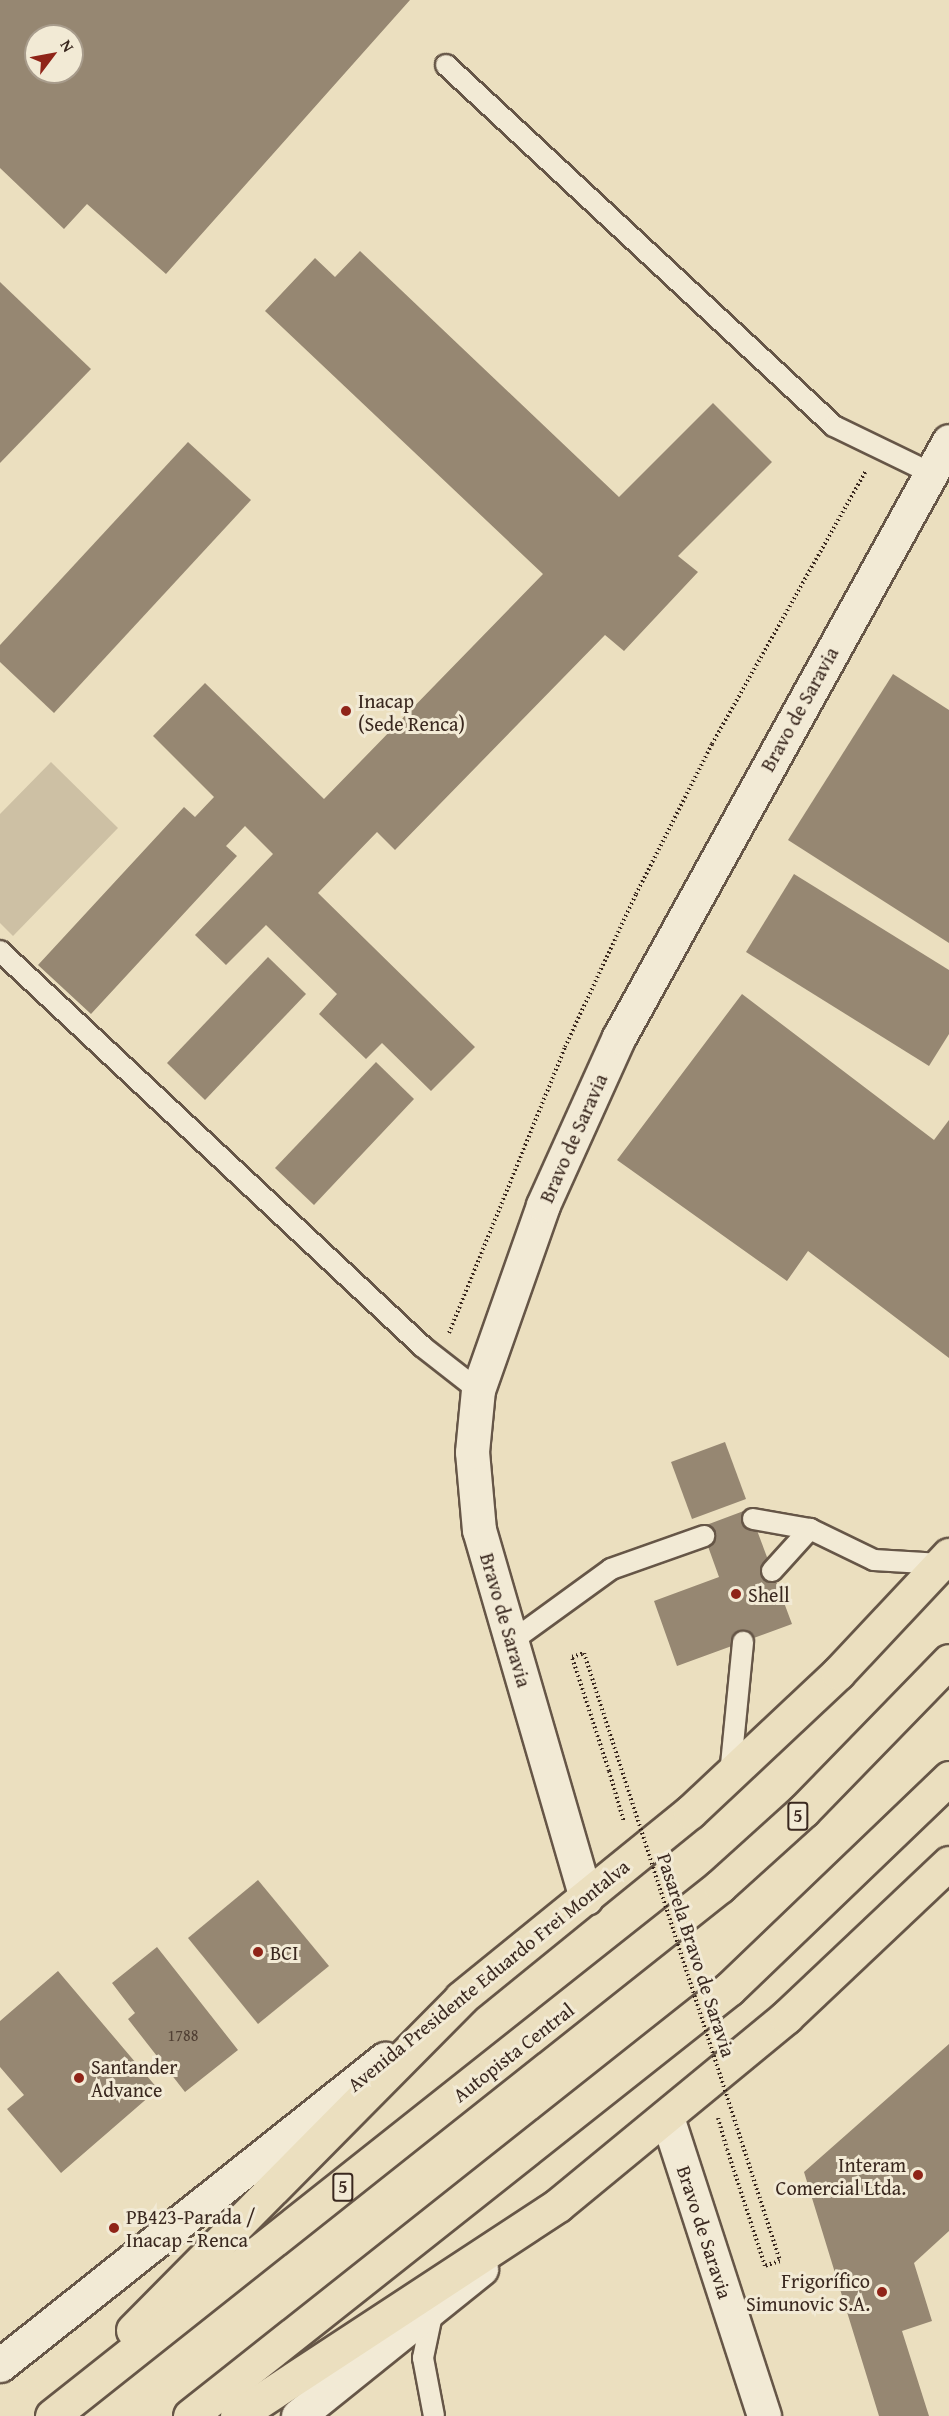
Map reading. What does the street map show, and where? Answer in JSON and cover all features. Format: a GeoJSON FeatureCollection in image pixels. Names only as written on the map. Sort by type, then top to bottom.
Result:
{"type":"FeatureCollection","features":[{"type":"Feature","properties":{"kind":"main road","name":"Avenida Presidente Eduardo Frei Montalva"},"geometry":{"type":"LineString","coordinates":[[461,1998],[586,1898],[730,1775],[945,1559]]}},
{"type":"Feature","properties":{"kind":"main road","name":"Autopista Central"},"geometry":{"type":"LineString","coordinates":[[52,2416],[720,1886],[803,1811],[949,1661]]}},
{"type":"Feature","properties":{"kind":"main road"},"geometry":{"type":"LineString","coordinates":[[190,2416],[729,1989],[949,1778]]}},
{"type":"Feature","properties":{"kind":"main road"},"geometry":{"type":"LineString","coordinates":[[237,2416],[558,2205],[667,2117],[850,1959],[949,1863]]}},
{"type":"Feature","properties":{"kind":"main road"},"geometry":{"type":"LineString","coordinates":[[52,2416],[461,1998]]}},
{"type":"Feature","properties":{"kind":"street","name":"Bravo de Saravia"},"geometry":{"type":"LineString","coordinates":[[586,1898],[479,1530],[472,1452],[478,1390],[538,1216],[619,1037],[949,441]]}},
{"type":"Feature","properties":{"kind":"street","name":"Avenida Presidente Eduardo Frei Montalva"},"geometry":{"type":"LineString","coordinates":[[0,2365],[461,1998]]}},
{"type":"Feature","properties":{"kind":"street","name":"Bravo de Saravia"},"geometry":{"type":"LineString","coordinates":[[667,2117],[764,2416]]}},
{"type":"Feature","properties":{"kind":"street"},"geometry":{"type":"LineString","coordinates":[[298,2416],[433,2310],[558,2205]]}},
{"type":"Feature","properties":{"kind":"lane"},"geometry":{"type":"LineString","coordinates":[[446,65],[834,426],[879,450],[931,473]]}},
{"type":"Feature","properties":{"kind":"lane"},"geometry":{"type":"LineString","coordinates":[[0,951],[439,1359],[478,1390]]}},
{"type":"Feature","properties":{"kind":"lane"},"geometry":{"type":"LineString","coordinates":[[753,1519],[810,1529],[874,1560],[945,1559]]}},
{"type":"Feature","properties":{"kind":"lane"},"geometry":{"type":"LineString","coordinates":[[772,1571],[810,1529]]}},
{"type":"Feature","properties":{"kind":"lane"},"geometry":{"type":"LineString","coordinates":[[512,1641],[611,1569],[704,1536]]}},
{"type":"Feature","properties":{"kind":"lane"},"geometry":{"type":"LineString","coordinates":[[730,1775],[743,1642]]}},
{"type":"Feature","properties":{"kind":"lane"},"geometry":{"type":"LineString","coordinates":[[433,2310],[423,2358],[434,2416]]}},
{"type":"Feature","properties":{"kind":"path"},"geometry":{"type":"LineString","coordinates":[[439,1359],[500,1202],[636,894],[760,655],[879,450]]}},
{"type":"Feature","properties":{"kind":"path","name":"Pasarela Bravo de Saravia"},"geometry":{"type":"LineString","coordinates":[[634,1858],[572,1657],[584,1653],[780,2261],[765,2266],[727,2149]]}},
{"type":"Feature","properties":{"kind":"shaded area"},"geometry":{"type":"Polygon","coordinates":[[[51,762],[118,828],[13,936],[0,923],[0,814],[51,762]]]}},
{"type":"Feature","properties":{"kind":"building"},"geometry":{"type":"Polygon","coordinates":[[[0,0],[410,0],[166,274],[87,204],[64,229],[0,168],[0,0]]]}},
{"type":"Feature","properties":{"kind":"building"},"geometry":{"type":"Polygon","coordinates":[[[360,251],[619,497],[713,403],[772,462],[678,556],[698,572],[624,651],[605,635],[395,850],[377,832],[318,893],[475,1047],[431,1091],[382,1043],[366,1059],[319,1014],[337,994],[266,925],[226,965],[195,935],[273,854],[245,826],[226,846],[237,856],[91,1014],[38,965],[184,807],[195,817],[214,797],[153,736],[205,683],[324,799],[543,574],[265,311],[315,258],[335,277],[360,251]]]}},
{"type":"Feature","properties":{"kind":"building"},"geometry":{"type":"Polygon","coordinates":[[[0,282],[91,369],[0,463],[0,282]]]}},
{"type":"Feature","properties":{"kind":"building"},"geometry":{"type":"Polygon","coordinates":[[[188,442],[251,500],[54,713],[0,662],[0,645],[188,442]]]}},
{"type":"Feature","properties":{"kind":"building"},"geometry":{"type":"Polygon","coordinates":[[[893,674],[949,710],[949,943],[788,840],[893,674]]]}},
{"type":"Feature","properties":{"kind":"building"},"geometry":{"type":"Polygon","coordinates":[[[794,874],[949,970],[949,1034],[929,1066],[746,952],[794,874]]]}},
{"type":"Feature","properties":{"kind":"building"},"geometry":{"type":"Polygon","coordinates":[[[268,957],[306,994],[205,1100],[167,1063],[268,957]]]}},
{"type":"Feature","properties":{"kind":"building"},"geometry":{"type":"Polygon","coordinates":[[[742,994],[934,1140],[949,1120],[949,1358],[808,1251],[787,1281],[617,1160],[742,994]]]}},
{"type":"Feature","properties":{"kind":"building"},"geometry":{"type":"Polygon","coordinates":[[[376,1062],[414,1099],[314,1205],[275,1168],[376,1062]]]}},
{"type":"Feature","properties":{"kind":"building"},"geometry":{"type":"Polygon","coordinates":[[[725,1442],[746,1499],[692,1519],[671,1462],[725,1442]]]}},
{"type":"Feature","properties":{"kind":"building"},"geometry":{"type":"Polygon","coordinates":[[[749,1509],[792,1624],[677,1666],[654,1601],[719,1577],[701,1527],[749,1509]]]}},
{"type":"Feature","properties":{"kind":"building","name":"BCI"},"geometry":{"type":"Polygon","coordinates":[[[258,1880],[329,1966],[258,2024],[188,1938],[258,1880]]]}},
{"type":"Feature","properties":{"kind":"building"},"geometry":{"type":"Polygon","coordinates":[[[157,1947],[238,2050],[185,2092],[128,2019],[135,2013],[112,1983],[157,1947]]]}},
{"type":"Feature","properties":{"kind":"building","name":"Santander Advance"},"geometry":{"type":"Polygon","coordinates":[[[58,1971],[158,2089],[61,2173],[7,2109],[24,2095],[0,2067],[0,2021],[58,1971]]]}},
{"type":"Feature","properties":{"kind":"building","name":"Frigorífico Simunovic S.A."},"geometry":{"type":"Polygon","coordinates":[[[949,2044],[949,2231],[914,2263],[932,2321],[902,2331],[929,2416],[879,2416],[804,2172],[949,2044]]]}},
{"type":"Feature","properties":{"kind":"place","name":"Inacap (Sede Renca)"},"geometry":{"type":"Point","coordinates":[346,711]}},
{"type":"Feature","properties":{"kind":"place","name":"Shell"},"geometry":{"type":"Point","coordinates":[736,1594]}},
{"type":"Feature","properties":{"kind":"place","name":"BCI"},"geometry":{"type":"Point","coordinates":[258,1952]}},
{"type":"Feature","properties":{"kind":"place","name":"Santander Advance"},"geometry":{"type":"Point","coordinates":[79,2078]}},
{"type":"Feature","properties":{"kind":"place","name":"Interam Comercial Ltda."},"geometry":{"type":"Point","coordinates":[918,2175]}},
{"type":"Feature","properties":{"kind":"place","name":"PB423-Parada / Inacap - Renca"},"geometry":{"type":"Point","coordinates":[114,2228]}},
{"type":"Feature","properties":{"kind":"place","name":"Frigorífico Simunovic S.A."},"geometry":{"type":"Point","coordinates":[882,2292]}}]}
